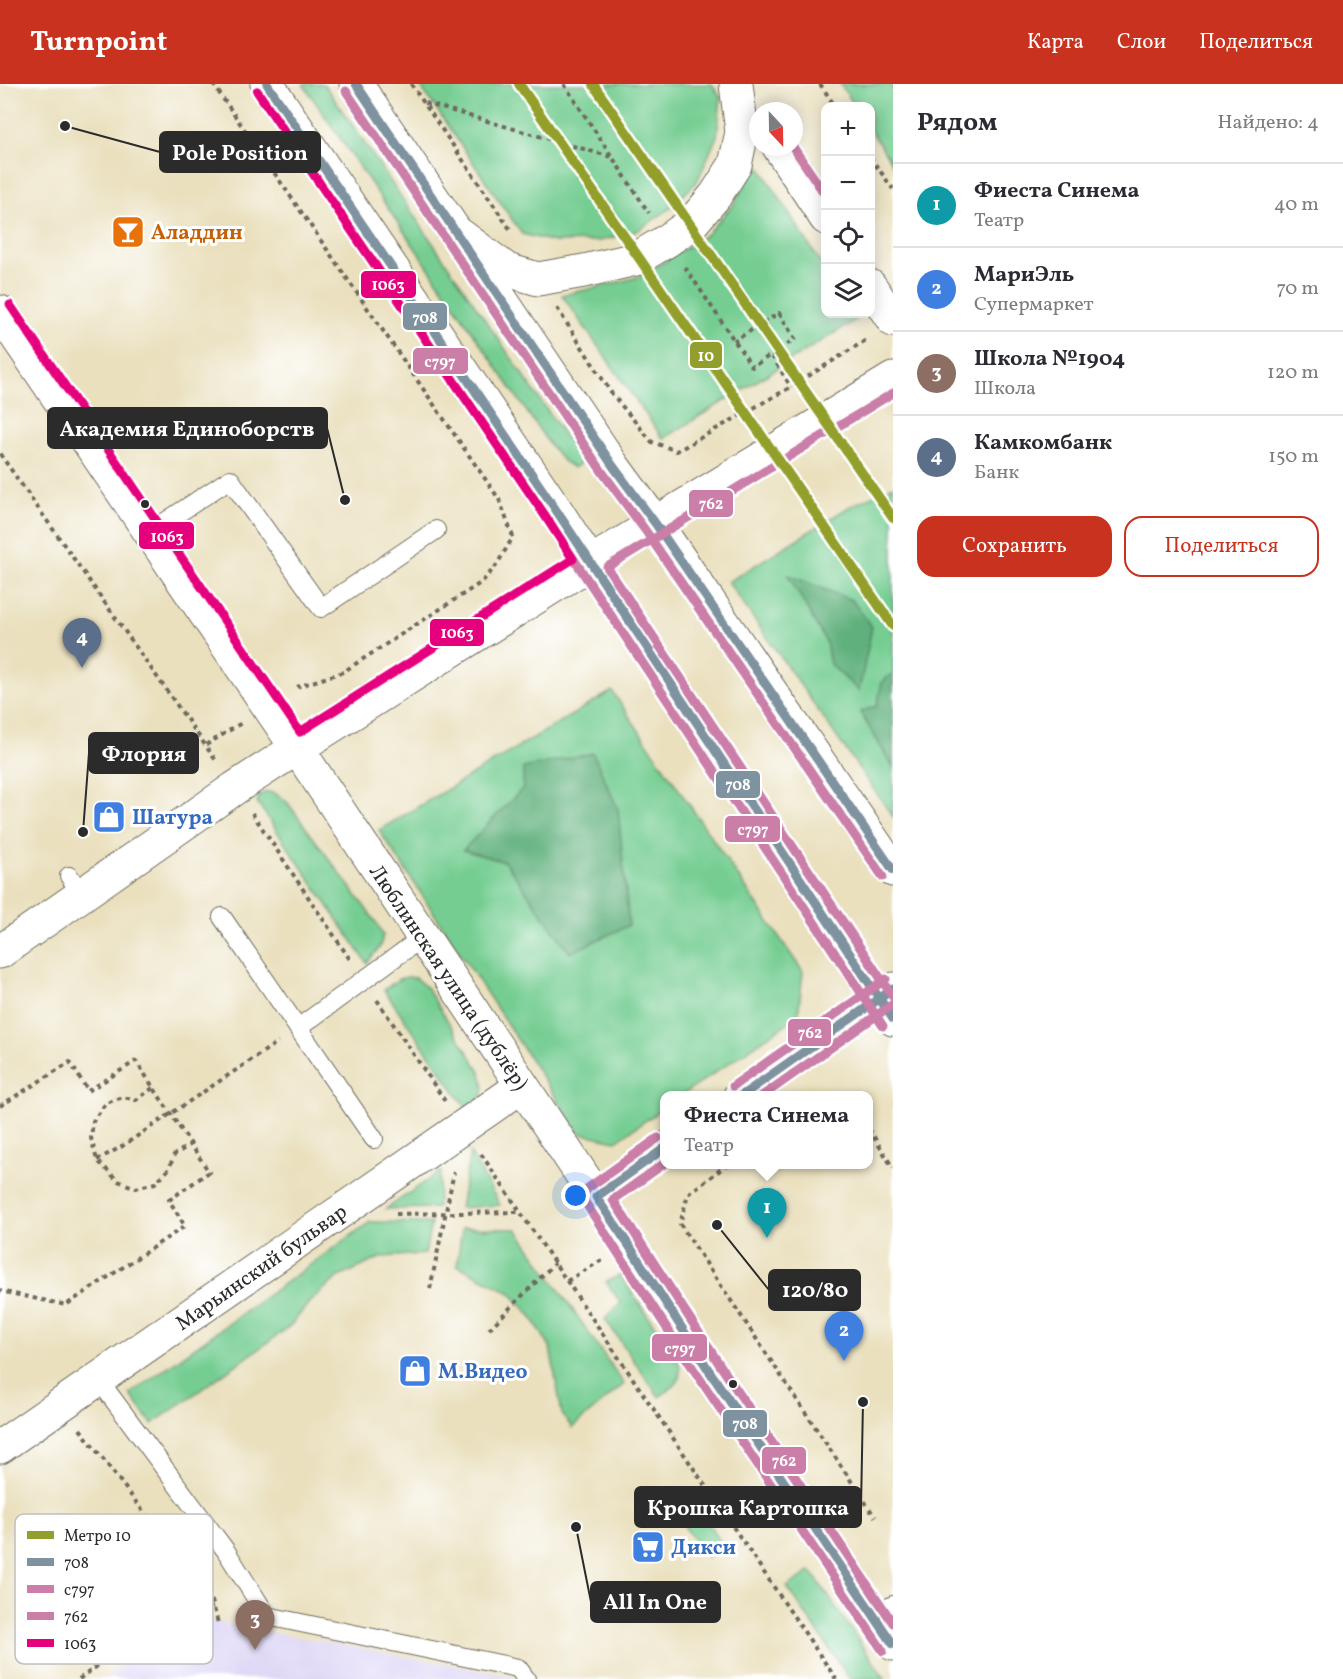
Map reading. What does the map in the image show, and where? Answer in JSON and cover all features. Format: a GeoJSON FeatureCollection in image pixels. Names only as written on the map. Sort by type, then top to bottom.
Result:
{"type":"FeatureCollection","features":[{"type":"Feature","properties":{"kind":"street"},"geometry":{"type":"LineString","coordinates":[[267,84],[888,1002],[746,1091]]}},
{"type":"Feature","properties":{"kind":"street"},"geometry":{"type":"LineString","coordinates":[[356,84],[613,466],[655,523],[893,870]]}},
{"type":"Feature","properties":{"kind":"street"},"geometry":{"type":"LineString","coordinates":[[456,231],[507,270],[538,279],[584,271],[636,258],[692,224],[715,196],[735,165],[742,132],[737,84]]}},
{"type":"Feature","properties":{"kind":"street"},"geometry":{"type":"LineString","coordinates":[[737,84],[749,102]]}},
{"type":"Feature","properties":{"kind":"street"},"geometry":{"type":"LineString","coordinates":[[785,156],[821,212]]}},
{"type":"Feature","properties":{"kind":"street"},"geometry":{"type":"LineString","coordinates":[[875,293],[893,320]]}},
{"type":"Feature","properties":{"kind":"street","name":"Люблинская улица (дублёр)"},"geometry":{"type":"LineString","coordinates":[[0,312],[297,748],[630,1247],[708,1369],[883,1610],[893,1644]]}},
{"type":"Feature","properties":{"kind":"street"},"geometry":{"type":"LineString","coordinates":[[0,952],[76,885],[236,788],[590,563],[893,380]]}},
{"type":"Feature","properties":{"kind":"street","name":"Марьинский бульвар"},"geometry":{"type":"LineString","coordinates":[[0,1448],[87,1387],[470,1138],[522,1086]]}},
{"type":"Feature","properties":{"kind":"street"},"geometry":{"type":"LineString","coordinates":[[596,1197],[660,1152]]}},
{"type":"Feature","properties":{"kind":"lane"},"geometry":{"type":"LineString","coordinates":[[150,532],[230,479],[321,608],[436,530]]}},
{"type":"Feature","properties":{"kind":"lane"},"geometry":{"type":"LineString","coordinates":[[222,917],[374,1139]]}},
{"type":"Feature","properties":{"kind":"lane"},"geometry":{"type":"LineString","coordinates":[[298,1028],[423,937]]}},
{"type":"Feature","properties":{"kind":"lane"},"geometry":{"type":"LineString","coordinates":[[87,1387],[195,1514]]}},
{"type":"Feature","properties":{"kind":"lane"},"geometry":{"type":"LineString","coordinates":[[213,1536],[226,1551],[267,1616],[518,1668],[526,1679]]}},
{"type":"Feature","properties":{"kind":"path"},"geometry":{"type":"LineString","coordinates":[[213,84],[499,499],[513,537],[496,566],[482,582],[344,672],[297,687]]}},
{"type":"Feature","properties":{"kind":"path"},"geometry":{"type":"LineString","coordinates":[[820,84],[832,102]]}},
{"type":"Feature","properties":{"kind":"path"},"geometry":{"type":"LineString","coordinates":[[424,103],[612,157]]}},
{"type":"Feature","properties":{"kind":"path"},"geometry":{"type":"LineString","coordinates":[[875,164],[893,189]]}},
{"type":"Feature","properties":{"kind":"path"},"geometry":{"type":"LineString","coordinates":[[734,341],[779,313],[795,339],[752,367]]}},
{"type":"Feature","properties":{"kind":"path"},"geometry":{"type":"LineString","coordinates":[[652,442],[677,451],[791,387],[866,340]]}},
{"type":"Feature","properties":{"kind":"path"},"geometry":{"type":"LineString","coordinates":[[772,356],[791,387]]}},
{"type":"Feature","properties":{"kind":"path"},"geometry":{"type":"LineString","coordinates":[[0,454],[219,764]]}},
{"type":"Feature","properties":{"kind":"path"},"geometry":{"type":"LineString","coordinates":[[206,745],[243,721]]}},
{"type":"Feature","properties":{"kind":"path"},"geometry":{"type":"LineString","coordinates":[[97,1160],[121,1147],[298,1028]]}},
{"type":"Feature","properties":{"kind":"path"},"geometry":{"type":"LineString","coordinates":[[0,1106],[70,1062],[88,1091],[136,1061],[210,1172],[169,1200],[186,1226],[66,1305],[0,1291]]}},
{"type":"Feature","properties":{"kind":"path"},"geometry":{"type":"LineString","coordinates":[[153,1088],[136,1100],[123,1097],[106,1103],[93,1121],[91,1138],[97,1160],[118,1181],[136,1188],[155,1183],[168,1169],[174,1155],[191,1143]]}},
{"type":"Feature","properties":{"kind":"path"},"geometry":{"type":"LineString","coordinates":[[873,1136],[893,1168]]}},
{"type":"Feature","properties":{"kind":"path"},"geometry":{"type":"LineString","coordinates":[[470,1138],[836,1679]]}},
{"type":"Feature","properties":{"kind":"path"},"geometry":{"type":"LineString","coordinates":[[430,1289],[446,1213],[470,1138]]}},
{"type":"Feature","properties":{"kind":"path"},"geometry":{"type":"LineString","coordinates":[[721,1169],[688,1194],[680,1224],[875,1517]]}},
{"type":"Feature","properties":{"kind":"path"},"geometry":{"type":"LineString","coordinates":[[388,1214],[520,1212]]}},
{"type":"Feature","properties":{"kind":"path"},"geometry":{"type":"LineString","coordinates":[[567,1281],[607,1257]]}},
{"type":"Feature","properties":{"kind":"path"},"geometry":{"type":"LineString","coordinates":[[489,1329],[555,1263]]}},
{"type":"Feature","properties":{"kind":"path"},"geometry":{"type":"LineString","coordinates":[[87,1387],[91,1418],[80,1430],[145,1514]]}},
{"type":"Feature","properties":{"kind":"path"},"geometry":{"type":"LineString","coordinates":[[213,1607],[218,1623]]}},
{"type":"Feature","properties":{"kind":"path"},"geometry":{"type":"LineString","coordinates":[[80,1679],[101,1664]]}},
{"type":"Feature","properties":{"kind":"shaded area"},"geometry":{"type":"Polygon","coordinates":[[[213,1621],[512,1676],[514,1679],[103,1679],[124,1664],[213,1664],[213,1621]]]}},
{"type":"Feature","properties":{"kind":"green space"},"geometry":{"type":"Polygon","coordinates":[[[303,84],[324,84],[581,463],[574,468],[563,461],[549,444],[303,84]]]}},
{"type":"Feature","properties":{"kind":"green space"},"geometry":{"type":"Polygon","coordinates":[[[419,84],[712,84],[721,98],[717,136],[697,182],[668,210],[637,231],[599,241],[554,242],[522,234],[419,84]]]}},
{"type":"Feature","properties":{"kind":"green space"},"geometry":{"type":"Polygon","coordinates":[[[840,84],[893,84],[893,165],[875,137],[875,102],[852,102],[840,84]]]}},
{"type":"Feature","properties":{"kind":"green space"},"geometry":{"type":"Polygon","coordinates":[[[758,164],[821,264],[821,318],[857,319],[663,439],[562,295],[642,276],[707,234],[733,205],[758,164]]]}},
{"type":"Feature","properties":{"kind":"green space"},"geometry":{"type":"Polygon","coordinates":[[[893,486],[893,817],[728,582],[849,507],[893,486]]]}},
{"type":"Feature","properties":{"kind":"green space"},"geometry":{"type":"Polygon","coordinates":[[[788,575],[852,600],[872,627],[859,691],[830,664],[826,642],[788,575]]]}},
{"type":"Feature","properties":{"kind":"green space"},"geometry":{"type":"Polygon","coordinates":[[[893,673],[893,767],[860,712],[877,706],[882,682],[893,673]]]}},
{"type":"Feature","properties":{"kind":"green space"},"geometry":{"type":"Polygon","coordinates":[[[612,691],[803,972],[798,1016],[688,1091],[660,1091],[660,1110],[616,1141],[579,1133],[379,830],[612,691]]]}},
{"type":"Feature","properties":{"kind":"green space"},"geometry":{"type":"Polygon","coordinates":[[[593,753],[618,809],[629,925],[570,953],[505,862],[463,850],[523,788],[523,768],[593,753]]]}},
{"type":"Feature","properties":{"kind":"green space"},"geometry":{"type":"Polygon","coordinates":[[[268,792],[276,794],[287,802],[378,925],[383,935],[380,947],[367,963],[257,802],[260,795],[268,792]]]}},
{"type":"Feature","properties":{"kind":"green space"},"geometry":{"type":"Polygon","coordinates":[[[415,978],[426,987],[480,1071],[484,1084],[483,1094],[470,1113],[384,990],[399,979],[415,978]]]}},
{"type":"Feature","properties":{"kind":"green space"},"geometry":{"type":"Polygon","coordinates":[[[470,1153],[500,1205],[460,1208],[470,1153]]]}},
{"type":"Feature","properties":{"kind":"green space"},"geometry":{"type":"Polygon","coordinates":[[[441,1171],[437,1208],[386,1209],[441,1171]]]}},
{"type":"Feature","properties":{"kind":"green space"},"geometry":{"type":"Polygon","coordinates":[[[370,1222],[431,1223],[425,1254],[382,1257],[339,1277],[312,1299],[292,1324],[277,1336],[152,1424],[130,1394],[370,1222]]]}},
{"type":"Feature","properties":{"kind":"green space"},"geometry":{"type":"Polygon","coordinates":[[[462,1228],[517,1229],[624,1384],[572,1428],[562,1414],[550,1347],[531,1316],[511,1293],[457,1265],[462,1228]]]}},
{"type":"Feature","properties":{"kind":"green space"},"geometry":{"type":"Polygon","coordinates":[[[620,1275],[679,1362],[679,1380],[659,1397],[605,1319],[621,1303],[606,1282],[620,1275]]]}},
{"type":"Feature","properties":{"kind":"green space"},"geometry":{"type":"Polygon","coordinates":[[[691,1498],[723,1545],[707,1557],[672,1510],[691,1498]]]}},
{"type":"Feature","properties":{"kind":"green space"},"geometry":{"type":"Polygon","coordinates":[[[811,1571],[885,1679],[850,1679],[787,1587],[811,1571]]]}},
{"type":"Feature","properties":{"kind":"metro line","name":"10"},"geometry":{"type":"LineString","coordinates":[[519,84],[893,626]]}},
{"type":"Feature","properties":{"kind":"metro line","name":"10"},"geometry":{"type":"LineString","coordinates":[[593,84],[893,518]]}},
{"type":"Feature","properties":{"kind":"transit line","name":"708"},"geometry":{"type":"LineString","coordinates":[[267,84],[554,507],[893,1019]]}},
{"type":"Feature","properties":{"kind":"transit line","name":"708"},"geometry":{"type":"LineString","coordinates":[[356,84],[613,466],[655,523],[893,870]]}},
{"type":"Feature","properties":{"kind":"transit line","name":"с797"},"geometry":{"type":"LineString","coordinates":[[257,91],[544,514],[883,1026]]}},
{"type":"Feature","properties":{"kind":"transit line","name":"1063"},"geometry":{"type":"LineString","coordinates":[[10,305],[300,732],[573,559],[257,91]]}},
{"type":"Feature","properties":{"kind":"transit line","name":"с797"},"geometry":{"type":"LineString","coordinates":[[346,91],[603,473],[645,530],[883,877]]}},
{"type":"Feature","properties":{"kind":"transit line","name":"762"},"geometry":{"type":"LineString","coordinates":[[799,156],[821,189]]}},
{"type":"Feature","properties":{"kind":"transit line","name":"762"},"geometry":{"type":"LineString","coordinates":[[893,393],[607,567],[893,997]]}},
{"type":"Feature","properties":{"kind":"transit line","name":"762"},"geometry":{"type":"LineString","coordinates":[[733,1086],[886,979]]}},
{"type":"Feature","properties":{"kind":"transit line","name":"708"},"geometry":{"type":"LineString","coordinates":[[748,1091],[893,989]]}},
{"type":"Feature","properties":{"kind":"transit line","name":"с797"},"geometry":{"type":"LineString","coordinates":[[769,1091],[893,1004]]}},
{"type":"Feature","properties":{"kind":"transit line","name":"с797"},"geometry":{"type":"LineString","coordinates":[[658,1138],[588,1188],[584,1194],[585,1202],[698,1376],[883,1651]]}},
{"type":"Feature","properties":{"kind":"transit line","name":"708"},"geometry":{"type":"LineString","coordinates":[[660,1152],[596,1197],[708,1369],[893,1644]]}},
{"type":"Feature","properties":{"kind":"transit line","name":"762"},"geometry":{"type":"LineString","coordinates":[[660,1167],[613,1200],[718,1362],[893,1623]]}},
{"type":"Feature","properties":{"kind":"place","name":"Pole Position"},"geometry":{"type":"Point","coordinates":[65,126]}},
{"type":"Feature","properties":{"kind":"place","name":"Аладдин"},"geometry":{"type":"Point","coordinates":[128,232]}},
{"type":"Feature","properties":{"kind":"place","name":"Академия Единоборств"},"geometry":{"type":"Point","coordinates":[345,500]}},
{"type":"Feature","properties":{"kind":"place","name":"Камкомбанк"},"geometry":{"type":"Point","coordinates":[82,668]}},
{"type":"Feature","properties":{"kind":"place","name":"Шатура"},"geometry":{"type":"Point","coordinates":[109,817]}},
{"type":"Feature","properties":{"kind":"place","name":"Флория"},"geometry":{"type":"Point","coordinates":[83,832]}},
{"type":"Feature","properties":{"kind":"place","name":"120/80"},"geometry":{"type":"Point","coordinates":[717,1225]}},
{"type":"Feature","properties":{"kind":"place","name":"Фиеста Синема"},"geometry":{"type":"Point","coordinates":[767,1238]}},
{"type":"Feature","properties":{"kind":"place","name":"МариЭль"},"geometry":{"type":"Point","coordinates":[844,1361]}},
{"type":"Feature","properties":{"kind":"place","name":"М.Видео"},"geometry":{"type":"Point","coordinates":[415,1371]}},
{"type":"Feature","properties":{"kind":"place","name":"Крошка Картошка"},"geometry":{"type":"Point","coordinates":[863,1402]}},
{"type":"Feature","properties":{"kind":"place","name":"All In One"},"geometry":{"type":"Point","coordinates":[576,1527]}},
{"type":"Feature","properties":{"kind":"place","name":"Дикси"},"geometry":{"type":"Point","coordinates":[648,1547]}},
{"type":"Feature","properties":{"kind":"place","name":"Школа №1904"},"geometry":{"type":"Point","coordinates":[255,1650]}}]}
